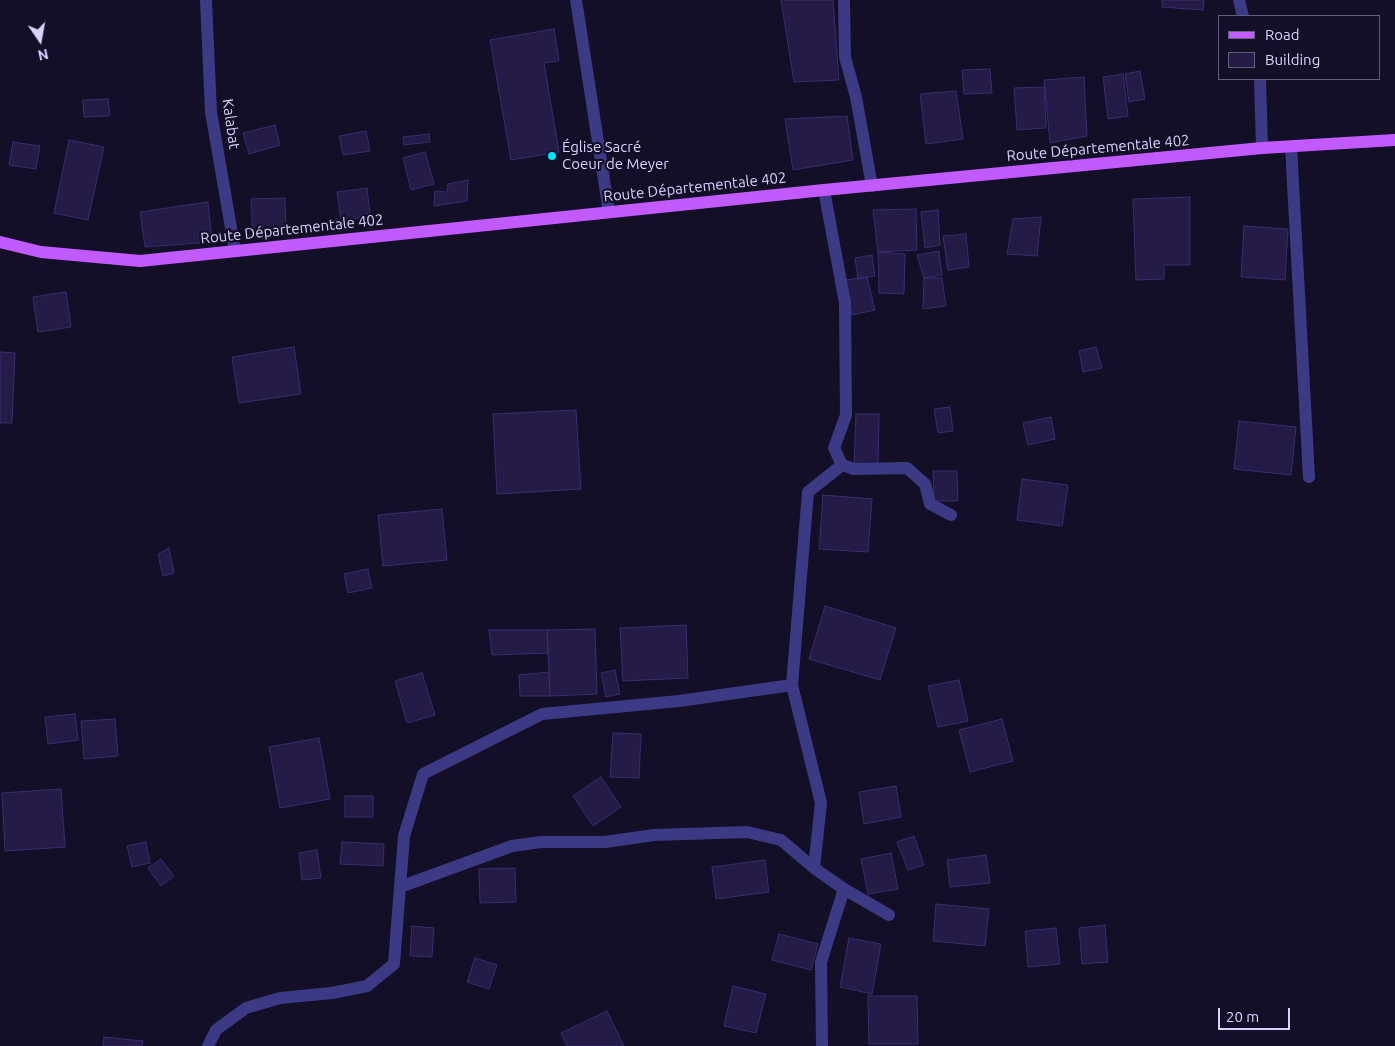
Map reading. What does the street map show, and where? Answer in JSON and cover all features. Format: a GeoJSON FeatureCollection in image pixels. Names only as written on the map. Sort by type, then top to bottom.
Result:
{"type":"FeatureCollection","features":[{"type":"Feature","properties":{"kind":"main road","name":"Route Départementale 402"},"geometry":{"type":"LineString","coordinates":[[0,242],[41,252],[140,261],[824,190],[1262,148],[1395,140]]}},
{"type":"Feature","properties":{"kind":"street","name":"Kalabat"},"geometry":{"type":"LineString","coordinates":[[206,0],[211,112],[235,251]]}},
{"type":"Feature","properties":{"kind":"street"},"geometry":{"type":"LineString","coordinates":[[576,0],[609,212]]}},
{"type":"Feature","properties":{"kind":"street"},"geometry":{"type":"LineString","coordinates":[[844,0],[845,57],[856,96],[872,186]]}},
{"type":"Feature","properties":{"kind":"street"},"geometry":{"type":"LineString","coordinates":[[1239,0],[1243,15]]}},
{"type":"Feature","properties":{"kind":"street"},"geometry":{"type":"LineString","coordinates":[[1260,80],[1262,148]]}},
{"type":"Feature","properties":{"kind":"street"},"geometry":{"type":"LineString","coordinates":[[1291,147],[1309,478]]}},
{"type":"Feature","properties":{"kind":"street"},"geometry":{"type":"LineString","coordinates":[[824,190],[845,303],[846,414],[834,448],[842,465],[854,469],[907,468],[925,484],[930,504],[951,515]]}},
{"type":"Feature","properties":{"kind":"street"},"geometry":{"type":"LineString","coordinates":[[814,868],[821,803],[792,684],[808,492],[842,465]]}},
{"type":"Feature","properties":{"kind":"street"},"geometry":{"type":"LineString","coordinates":[[208,1046],[216,1030],[246,1008],[280,998],[332,993],[367,986],[394,964],[404,836],[423,774],[542,714],[679,701],[792,684]]}},
{"type":"Feature","properties":{"kind":"street"},"geometry":{"type":"LineString","coordinates":[[400,887],[512,846],[541,842],[605,842],[654,835],[747,832],[781,840],[814,868],[844,889],[889,915]]}},
{"type":"Feature","properties":{"kind":"street"},"geometry":{"type":"LineString","coordinates":[[822,1046],[821,962],[844,889]]}},
{"type":"Feature","properties":{"kind":"building"},"geometry":{"type":"Polygon","coordinates":[[[781,0],[833,0],[839,80],[794,82],[781,0]]]}},
{"type":"Feature","properties":{"kind":"building"},"geometry":{"type":"Polygon","coordinates":[[[1162,0],[1204,0],[1203,10],[1162,7],[1162,0]]]}},
{"type":"Feature","properties":{"kind":"building"},"geometry":{"type":"Polygon","coordinates":[[[554,29],[559,61],[544,63],[559,152],[511,160],[490,40],[554,29]]]}},
{"type":"Feature","properties":{"kind":"building"},"geometry":{"type":"Polygon","coordinates":[[[990,69],[992,93],[964,94],[962,70],[990,69]]]}},
{"type":"Feature","properties":{"kind":"building"},"geometry":{"type":"Polygon","coordinates":[[[1140,71],[1145,99],[1129,102],[1125,74],[1140,71]]]}},
{"type":"Feature","properties":{"kind":"building"},"geometry":{"type":"Polygon","coordinates":[[[1123,74],[1128,116],[1108,119],[1103,77],[1123,74]]]}},
{"type":"Feature","properties":{"kind":"building"},"geometry":{"type":"Polygon","coordinates":[[[1084,77],[1087,136],[1050,143],[1044,80],[1084,77]]]}},
{"type":"Feature","properties":{"kind":"building"},"geometry":{"type":"Polygon","coordinates":[[[1044,87],[1046,128],[1017,130],[1014,88],[1044,87]]]}},
{"type":"Feature","properties":{"kind":"building"},"geometry":{"type":"Polygon","coordinates":[[[956,91],[963,139],[926,144],[920,94],[956,91]]]}},
{"type":"Feature","properties":{"kind":"building"},"geometry":{"type":"Polygon","coordinates":[[[108,99],[110,116],[84,117],[83,100],[108,99]]]}},
{"type":"Feature","properties":{"kind":"building"},"geometry":{"type":"Polygon","coordinates":[[[847,116],[853,160],[793,170],[785,119],[847,116]]]}},
{"type":"Feature","properties":{"kind":"building"},"geometry":{"type":"Polygon","coordinates":[[[275,125],[280,145],[249,154],[243,133],[275,125]]]}},
{"type":"Feature","properties":{"kind":"building"},"geometry":{"type":"Polygon","coordinates":[[[366,131],[370,151],[343,155],[339,136],[366,131]]]}},
{"type":"Feature","properties":{"kind":"building"},"geometry":{"type":"Polygon","coordinates":[[[429,134],[430,142],[404,145],[403,137],[429,134]]]}},
{"type":"Feature","properties":{"kind":"building"},"geometry":{"type":"Polygon","coordinates":[[[69,140],[104,147],[88,220],[54,213],[69,140]]]}},
{"type":"Feature","properties":{"kind":"building"},"geometry":{"type":"Polygon","coordinates":[[[13,142],[40,146],[36,169],[9,165],[13,142]]]}},
{"type":"Feature","properties":{"kind":"building"},"geometry":{"type":"Polygon","coordinates":[[[425,152],[434,184],[411,190],[403,158],[425,152]]]}},
{"type":"Feature","properties":{"kind":"building"},"geometry":{"type":"Polygon","coordinates":[[[468,180],[467,201],[434,206],[435,191],[447,192],[448,184],[468,180]]]}},
{"type":"Feature","properties":{"kind":"building"},"geometry":{"type":"Polygon","coordinates":[[[367,188],[370,213],[362,214],[359,218],[341,220],[337,192],[367,188]]]}},
{"type":"Feature","properties":{"kind":"building"},"geometry":{"type":"Polygon","coordinates":[[[1190,197],[1190,265],[1164,265],[1164,279],[1136,280],[1133,199],[1190,197]]]}},
{"type":"Feature","properties":{"kind":"building"},"geometry":{"type":"Polygon","coordinates":[[[285,198],[286,235],[253,236],[251,199],[285,198]]]}},
{"type":"Feature","properties":{"kind":"building"},"geometry":{"type":"Polygon","coordinates":[[[208,202],[212,242],[145,247],[140,212],[208,202]]]}},
{"type":"Feature","properties":{"kind":"building"},"geometry":{"type":"Polygon","coordinates":[[[916,209],[917,250],[878,252],[873,210],[916,209]]]}},
{"type":"Feature","properties":{"kind":"building"},"geometry":{"type":"Polygon","coordinates":[[[938,210],[940,245],[925,248],[921,212],[938,210]]]}},
{"type":"Feature","properties":{"kind":"building"},"geometry":{"type":"Polygon","coordinates":[[[1041,217],[1037,256],[1007,254],[1013,219],[1041,217]]]}},
{"type":"Feature","properties":{"kind":"building"},"geometry":{"type":"Polygon","coordinates":[[[1244,226],[1288,229],[1285,280],[1241,277],[1244,226]]]}},
{"type":"Feature","properties":{"kind":"building"},"geometry":{"type":"Polygon","coordinates":[[[966,234],[969,267],[948,270],[943,236],[966,234]]]}},
{"type":"Feature","properties":{"kind":"building"},"geometry":{"type":"Polygon","coordinates":[[[939,251],[942,275],[924,278],[917,255],[939,251]]]}},
{"type":"Feature","properties":{"kind":"building"},"geometry":{"type":"Polygon","coordinates":[[[878,252],[905,254],[904,294],[879,293],[878,252]]]}},
{"type":"Feature","properties":{"kind":"building"},"geometry":{"type":"Polygon","coordinates":[[[872,255],[875,276],[858,279],[855,258],[872,255]]]}},
{"type":"Feature","properties":{"kind":"building"},"geometry":{"type":"Polygon","coordinates":[[[867,277],[875,310],[852,315],[845,280],[867,277]]]}},
{"type":"Feature","properties":{"kind":"building"},"geometry":{"type":"Polygon","coordinates":[[[924,278],[942,278],[946,306],[923,309],[924,278]]]}},
{"type":"Feature","properties":{"kind":"building"},"geometry":{"type":"Polygon","coordinates":[[[66,292],[71,327],[38,332],[33,297],[66,292]]]}},
{"type":"Feature","properties":{"kind":"building"},"geometry":{"type":"Polygon","coordinates":[[[294,347],[301,394],[239,403],[232,357],[294,347]]]}},
{"type":"Feature","properties":{"kind":"building"},"geometry":{"type":"Polygon","coordinates":[[[1096,347],[1102,368],[1083,372],[1079,351],[1096,347]]]}},
{"type":"Feature","properties":{"kind":"building"},"geometry":{"type":"Polygon","coordinates":[[[0,352],[15,353],[12,423],[0,423],[0,352]]]}},
{"type":"Feature","properties":{"kind":"building"},"geometry":{"type":"Polygon","coordinates":[[[950,407],[953,431],[938,433],[934,409],[950,407]]]}},
{"type":"Feature","properties":{"kind":"building"},"geometry":{"type":"Polygon","coordinates":[[[576,410],[581,489],[497,494],[493,414],[576,410]]]}},
{"type":"Feature","properties":{"kind":"building"},"geometry":{"type":"Polygon","coordinates":[[[856,414],[879,414],[878,467],[854,466],[856,414]]]}},
{"type":"Feature","properties":{"kind":"building"},"geometry":{"type":"Polygon","coordinates":[[[1051,417],[1055,439],[1028,445],[1023,423],[1051,417]]]}},
{"type":"Feature","properties":{"kind":"building"},"geometry":{"type":"Polygon","coordinates":[[[1239,421],[1296,427],[1291,475],[1234,469],[1239,421]]]}},
{"type":"Feature","properties":{"kind":"building"},"geometry":{"type":"Polygon","coordinates":[[[933,471],[957,471],[958,501],[934,501],[933,471]]]}},
{"type":"Feature","properties":{"kind":"building"},"geometry":{"type":"Polygon","coordinates":[[[1022,479],[1068,485],[1062,526],[1017,520],[1022,479]]]}},
{"type":"Feature","properties":{"kind":"building"},"geometry":{"type":"Polygon","coordinates":[[[823,495],[872,499],[868,552],[819,549],[823,495]]]}},
{"type":"Feature","properties":{"kind":"building"},"geometry":{"type":"Polygon","coordinates":[[[442,509],[447,560],[383,566],[378,515],[442,509]]]}},
{"type":"Feature","properties":{"kind":"building"},"geometry":{"type":"Polygon","coordinates":[[[169,548],[174,573],[163,576],[158,554],[169,548]]]}},
{"type":"Feature","properties":{"kind":"building"},"geometry":{"type":"Polygon","coordinates":[[[368,569],[372,588],[348,593],[344,574],[368,569]]]}},
{"type":"Feature","properties":{"kind":"building"},"geometry":{"type":"Polygon","coordinates":[[[825,606],[896,628],[880,680],[809,659],[825,606]]]}},
{"type":"Feature","properties":{"kind":"building"},"geometry":{"type":"Polygon","coordinates":[[[686,625],[688,678],[623,681],[620,628],[686,625]]]}},
{"type":"Feature","properties":{"kind":"building"},"geometry":{"type":"Polygon","coordinates":[[[595,629],[597,694],[550,696],[547,630],[595,629]]]}},
{"type":"Feature","properties":{"kind":"building"},"geometry":{"type":"Polygon","coordinates":[[[489,630],[547,630],[548,653],[492,655],[489,630]]]}},
{"type":"Feature","properties":{"kind":"building"},"geometry":{"type":"Polygon","coordinates":[[[615,670],[620,694],[606,697],[601,673],[615,670]]]}},
{"type":"Feature","properties":{"kind":"building"},"geometry":{"type":"Polygon","coordinates":[[[549,672],[550,696],[520,696],[519,675],[549,672]]]}},
{"type":"Feature","properties":{"kind":"building"},"geometry":{"type":"Polygon","coordinates":[[[422,673],[435,715],[407,723],[395,681],[422,673]]]}},
{"type":"Feature","properties":{"kind":"building"},"geometry":{"type":"Polygon","coordinates":[[[959,680],[968,721],[938,727],[928,686],[959,680]]]}},
{"type":"Feature","properties":{"kind":"building"},"geometry":{"type":"Polygon","coordinates":[[[75,714],[78,740],[48,744],[45,717],[75,714]]]}},
{"type":"Feature","properties":{"kind":"building"},"geometry":{"type":"Polygon","coordinates":[[[115,719],[118,756],[84,759],[81,721],[115,719]]]}},
{"type":"Feature","properties":{"kind":"building"},"geometry":{"type":"Polygon","coordinates":[[[1002,719],[1013,761],[970,772],[959,730],[1002,719]]]}},
{"type":"Feature","properties":{"kind":"building"},"geometry":{"type":"Polygon","coordinates":[[[613,733],[641,734],[639,778],[610,777],[613,733]]]}},
{"type":"Feature","properties":{"kind":"building"},"geometry":{"type":"Polygon","coordinates":[[[319,738],[330,799],[280,808],[269,747],[319,738]]]}},
{"type":"Feature","properties":{"kind":"building"},"geometry":{"type":"Polygon","coordinates":[[[601,777],[621,807],[593,826],[573,796],[601,777]]]}},
{"type":"Feature","properties":{"kind":"building"},"geometry":{"type":"Polygon","coordinates":[[[896,786],[901,817],[864,824],[859,792],[896,786]]]}},
{"type":"Feature","properties":{"kind":"building"},"geometry":{"type":"Polygon","coordinates":[[[61,789],[65,847],[5,851],[2,793],[61,789]]]}},
{"type":"Feature","properties":{"kind":"building"},"geometry":{"type":"Polygon","coordinates":[[[345,796],[373,796],[373,817],[345,817],[345,796]]]}},
{"type":"Feature","properties":{"kind":"building"},"geometry":{"type":"Polygon","coordinates":[[[914,836],[924,865],[908,870],[897,842],[914,836]]]}},
{"type":"Feature","properties":{"kind":"building"},"geometry":{"type":"Polygon","coordinates":[[[146,842],[150,863],[132,867],[127,846],[146,842]]]}},
{"type":"Feature","properties":{"kind":"building"},"geometry":{"type":"Polygon","coordinates":[[[342,842],[384,844],[383,866],[340,864],[342,842]]]}},
{"type":"Feature","properties":{"kind":"building"},"geometry":{"type":"Polygon","coordinates":[[[317,850],[321,878],[302,880],[299,853],[317,850]]]}},
{"type":"Feature","properties":{"kind":"building"},"geometry":{"type":"Polygon","coordinates":[[[891,853],[898,889],[868,894],[861,859],[891,853]]]}},
{"type":"Feature","properties":{"kind":"building"},"geometry":{"type":"Polygon","coordinates":[[[986,855],[990,883],[950,887],[947,860],[986,855]]]}},
{"type":"Feature","properties":{"kind":"building"},"geometry":{"type":"Polygon","coordinates":[[[161,859],[174,876],[161,886],[148,868],[161,859]]]}},
{"type":"Feature","properties":{"kind":"building"},"geometry":{"type":"Polygon","coordinates":[[[765,860],[769,892],[716,899],[712,867],[765,860]]]}},
{"type":"Feature","properties":{"kind":"building"},"geometry":{"type":"Polygon","coordinates":[[[515,868],[516,902],[480,903],[479,869],[515,868]]]}},
{"type":"Feature","properties":{"kind":"building"},"geometry":{"type":"Polygon","coordinates":[[[936,904],[989,909],[985,946],[933,941],[936,904]]]}},
{"type":"Feature","properties":{"kind":"building"},"geometry":{"type":"Polygon","coordinates":[[[1105,925],[1108,962],[1082,964],[1079,928],[1105,925]]]}},
{"type":"Feature","properties":{"kind":"building"},"geometry":{"type":"Polygon","coordinates":[[[412,926],[434,928],[432,957],[410,956],[412,926]]]}},
{"type":"Feature","properties":{"kind":"building"},"geometry":{"type":"Polygon","coordinates":[[[1056,928],[1060,964],[1028,967],[1025,931],[1056,928]]]}},
{"type":"Feature","properties":{"kind":"building"},"geometry":{"type":"Polygon","coordinates":[[[779,934],[818,944],[811,970],[772,960],[779,934]]]}},
{"type":"Feature","properties":{"kind":"building"},"geometry":{"type":"Polygon","coordinates":[[[849,938],[881,944],[872,994],[840,987],[849,938]]]}},
{"type":"Feature","properties":{"kind":"building"},"geometry":{"type":"Polygon","coordinates":[[[475,958],[497,965],[489,989],[467,982],[475,958]]]}},
{"type":"Feature","properties":{"kind":"building"},"geometry":{"type":"Polygon","coordinates":[[[733,986],[766,994],[756,1033],[724,1026],[733,986]]]}},
{"type":"Feature","properties":{"kind":"building"},"geometry":{"type":"Polygon","coordinates":[[[868,996],[917,996],[918,1044],[869,1044],[868,996]]]}},
{"type":"Feature","properties":{"kind":"building"},"geometry":{"type":"Polygon","coordinates":[[[607,1011],[624,1046],[567,1046],[561,1033],[607,1011]]]}},
{"type":"Feature","properties":{"kind":"building"},"geometry":{"type":"Polygon","coordinates":[[[104,1037],[143,1041],[142,1046],[103,1046],[104,1037]]]}},
{"type":"Feature","properties":{"kind":"place","name":"Église Sacré Coeur de Meyer"},"geometry":{"type":"Point","coordinates":[552,156]}}]}
